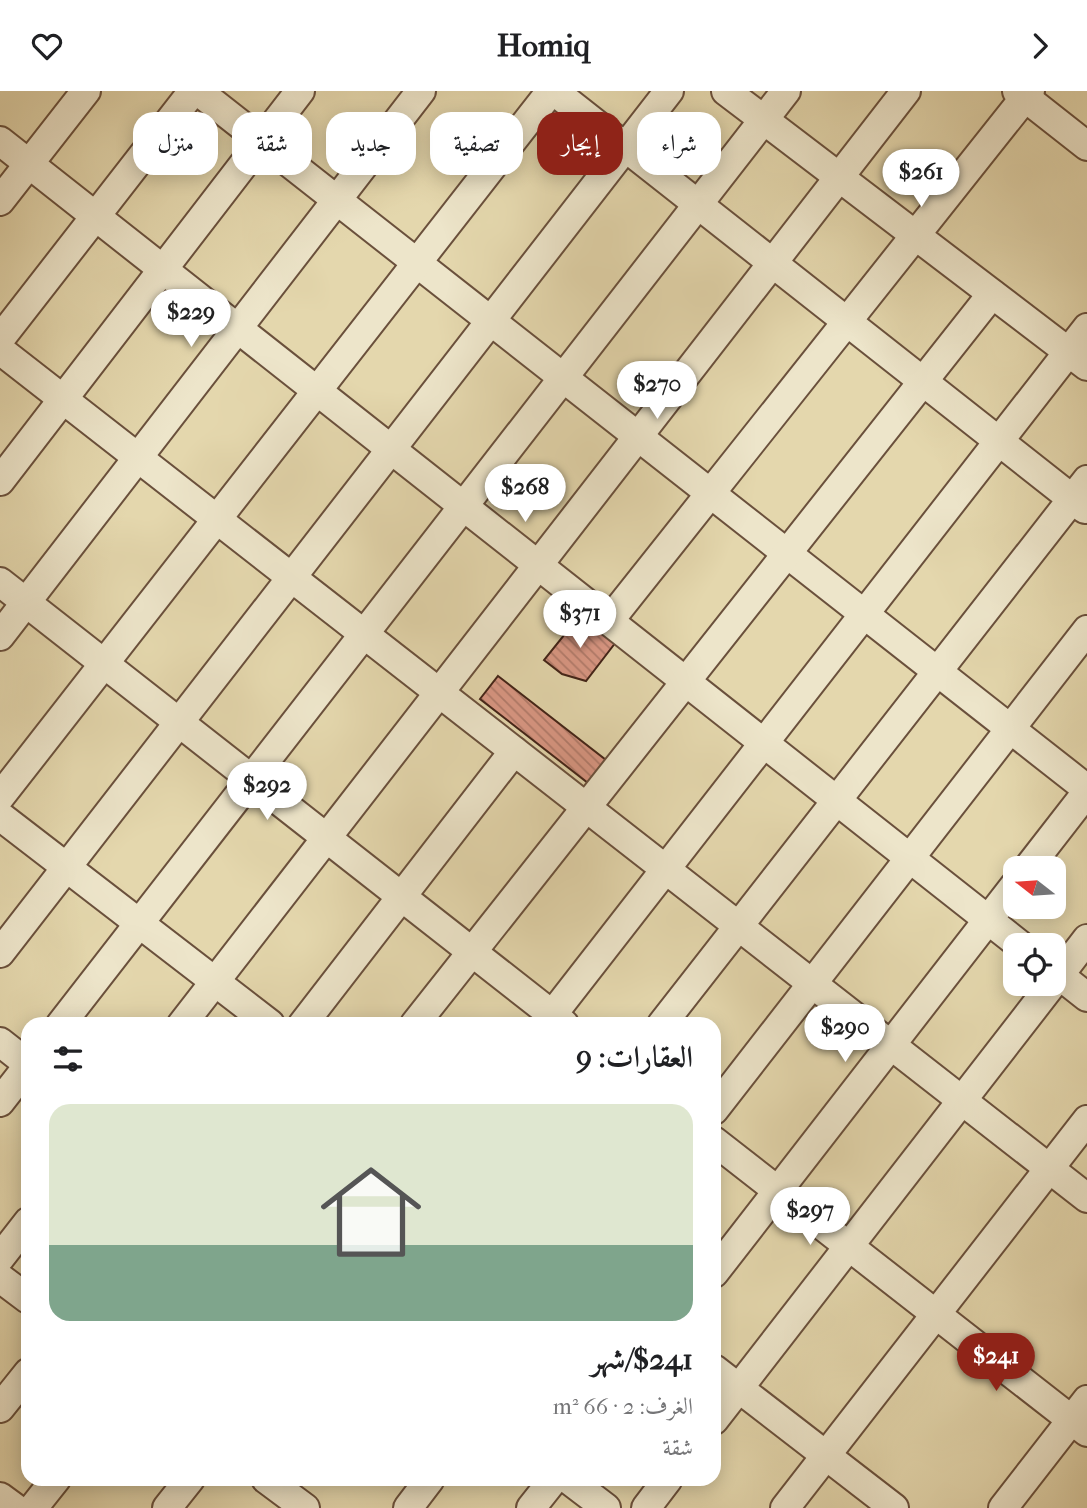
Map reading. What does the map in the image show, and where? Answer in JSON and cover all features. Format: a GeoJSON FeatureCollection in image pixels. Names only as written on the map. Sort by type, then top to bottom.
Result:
{"type":"FeatureCollection","features":[{"type":"Feature","properties":{"kind":"street"},"geometry":{"type":"LineString","coordinates":[[0,201],[86,91]]}},
{"type":"Feature","properties":{"kind":"street"},"geometry":{"type":"LineString","coordinates":[[0,339],[196,91],[232,119]]}},
{"type":"Feature","properties":{"kind":"street"},"geometry":{"type":"LineString","coordinates":[[284,112],[300,91]]}},
{"type":"Feature","properties":{"kind":"street"},"geometry":{"type":"LineString","coordinates":[[0,636],[421,91]]}},
{"type":"Feature","properties":{"kind":"street"},"geometry":{"type":"LineString","coordinates":[[0,797],[553,91],[999,441],[1082,496],[937,671],[667,1017]]}},
{"type":"Feature","properties":{"kind":"street"},"geometry":{"type":"LineString","coordinates":[[0,953],[669,91]]}},
{"type":"Feature","properties":{"kind":"street"},"geometry":{"type":"LineString","coordinates":[[726,91],[1078,359]]}},
{"type":"Feature","properties":{"kind":"street"},"geometry":{"type":"LineString","coordinates":[[66,1017],[786,91]]}},
{"type":"Feature","properties":{"kind":"street"},"geometry":{"type":"LineString","coordinates":[[188,1017],[906,91]]}},
{"type":"Feature","properties":{"kind":"street"},"geometry":{"type":"LineString","coordinates":[[609,621],[847,322],[1024,93],[1087,146]]}},
{"type":"Feature","properties":{"kind":"street"},"geometry":{"type":"LineString","coordinates":[[0,141],[1005,933]]}},
{"type":"Feature","properties":{"kind":"street"},"geometry":{"type":"LineString","coordinates":[[0,481],[235,175]]}},
{"type":"Feature","properties":{"kind":"street"},"geometry":{"type":"LineString","coordinates":[[305,175],[1087,791],[1037,856]]}},
{"type":"Feature","properties":{"kind":"street"},"geometry":{"type":"LineString","coordinates":[[420,1017],[992,294]]}},
{"type":"Feature","properties":{"kind":"street"},"geometry":{"type":"LineString","coordinates":[[557,1017],[665,869],[999,441],[1078,359],[1087,328]]}},
{"type":"Feature","properties":{"kind":"street"},"geometry":{"type":"LineString","coordinates":[[0,350],[1087,1198]]}},
{"type":"Feature","properties":{"kind":"street"},"geometry":{"type":"LineString","coordinates":[[0,582],[472,951],[549,1017]]}},
{"type":"Feature","properties":{"kind":"street"},"geometry":{"type":"LineString","coordinates":[[721,1102],[1087,630]]}},
{"type":"Feature","properties":{"kind":"street"},"geometry":{"type":"LineString","coordinates":[[308,1017],[514,751]]}},
{"type":"Feature","properties":{"kind":"street"},"geometry":{"type":"LineString","coordinates":[[0,816],[261,1017]]}},
{"type":"Feature","properties":{"kind":"street"},"geometry":{"type":"LineString","coordinates":[[721,1264],[1003,901]]}},
{"type":"Feature","properties":{"kind":"street"},"geometry":{"type":"LineString","coordinates":[[1066,965],[1087,939]]}},
{"type":"Feature","properties":{"kind":"street"},"geometry":{"type":"LineString","coordinates":[[1066,985],[1087,997]]}},
{"type":"Feature","properties":{"kind":"street"},"geometry":{"type":"LineString","coordinates":[[721,1411],[1041,996]]}},
{"type":"Feature","properties":{"kind":"street"},"geometry":{"type":"LineString","coordinates":[[0,1042],[21,1059]]}},
{"type":"Feature","properties":{"kind":"street"},"geometry":{"type":"LineString","coordinates":[[0,1102],[21,1074]]}},
{"type":"Feature","properties":{"kind":"street"},"geometry":{"type":"LineString","coordinates":[[785,1508],[1087,1120]]}},
{"type":"Feature","properties":{"kind":"street"},"geometry":{"type":"LineString","coordinates":[[721,1146],[936,1314],[1082,1417],[1003,1508]]}},
{"type":"Feature","properties":{"kind":"street"},"geometry":{"type":"LineString","coordinates":[[0,1258],[21,1231]]}},
{"type":"Feature","properties":{"kind":"street"},"geometry":{"type":"LineString","coordinates":[[0,1278],[21,1294]]}},
{"type":"Feature","properties":{"kind":"street"},"geometry":{"type":"LineString","coordinates":[[721,1374],[894,1508]]}},
{"type":"Feature","properties":{"kind":"street"},"geometry":{"type":"LineString","coordinates":[[0,1408],[21,1382]]}},
{"type":"Feature","properties":{"kind":"street"},"geometry":{"type":"LineString","coordinates":[[33,1508],[50,1486]]}},
{"type":"Feature","properties":{"kind":"street"},"geometry":{"type":"LineString","coordinates":[[167,1508],[184,1486]]}},
{"type":"Feature","properties":{"kind":"street"},"geometry":{"type":"LineString","coordinates":[[277,1486],[297,1498]]}},
{"type":"Feature","properties":{"kind":"street"},"geometry":{"type":"LineString","coordinates":[[408,1508],[425,1486]]}},
{"type":"Feature","properties":{"kind":"street"},"geometry":{"type":"LineString","coordinates":[[531,1508],[548,1486]]}},
{"type":"Feature","properties":{"kind":"street"},"geometry":{"type":"LineString","coordinates":[[577,1486],[606,1508]]}},
{"type":"Feature","properties":{"kind":"street"},"geometry":{"type":"LineString","coordinates":[[646,1508],[663,1486]]}},
{"type":"Feature","properties":{"kind":"street"},"geometry":{"type":"LineString","coordinates":[[0,1497],[15,1508]]}},
{"type":"Feature","properties":{"kind":"building"},"geometry":{"type":"Polygon","coordinates":[[[581,614],[616,642],[586,681],[562,674],[544,660],[581,614]]]}},
{"type":"Feature","properties":{"kind":"building"},"geometry":{"type":"Polygon","coordinates":[[[498,676],[606,760],[588,783],[480,699],[498,676]]]}}]}
